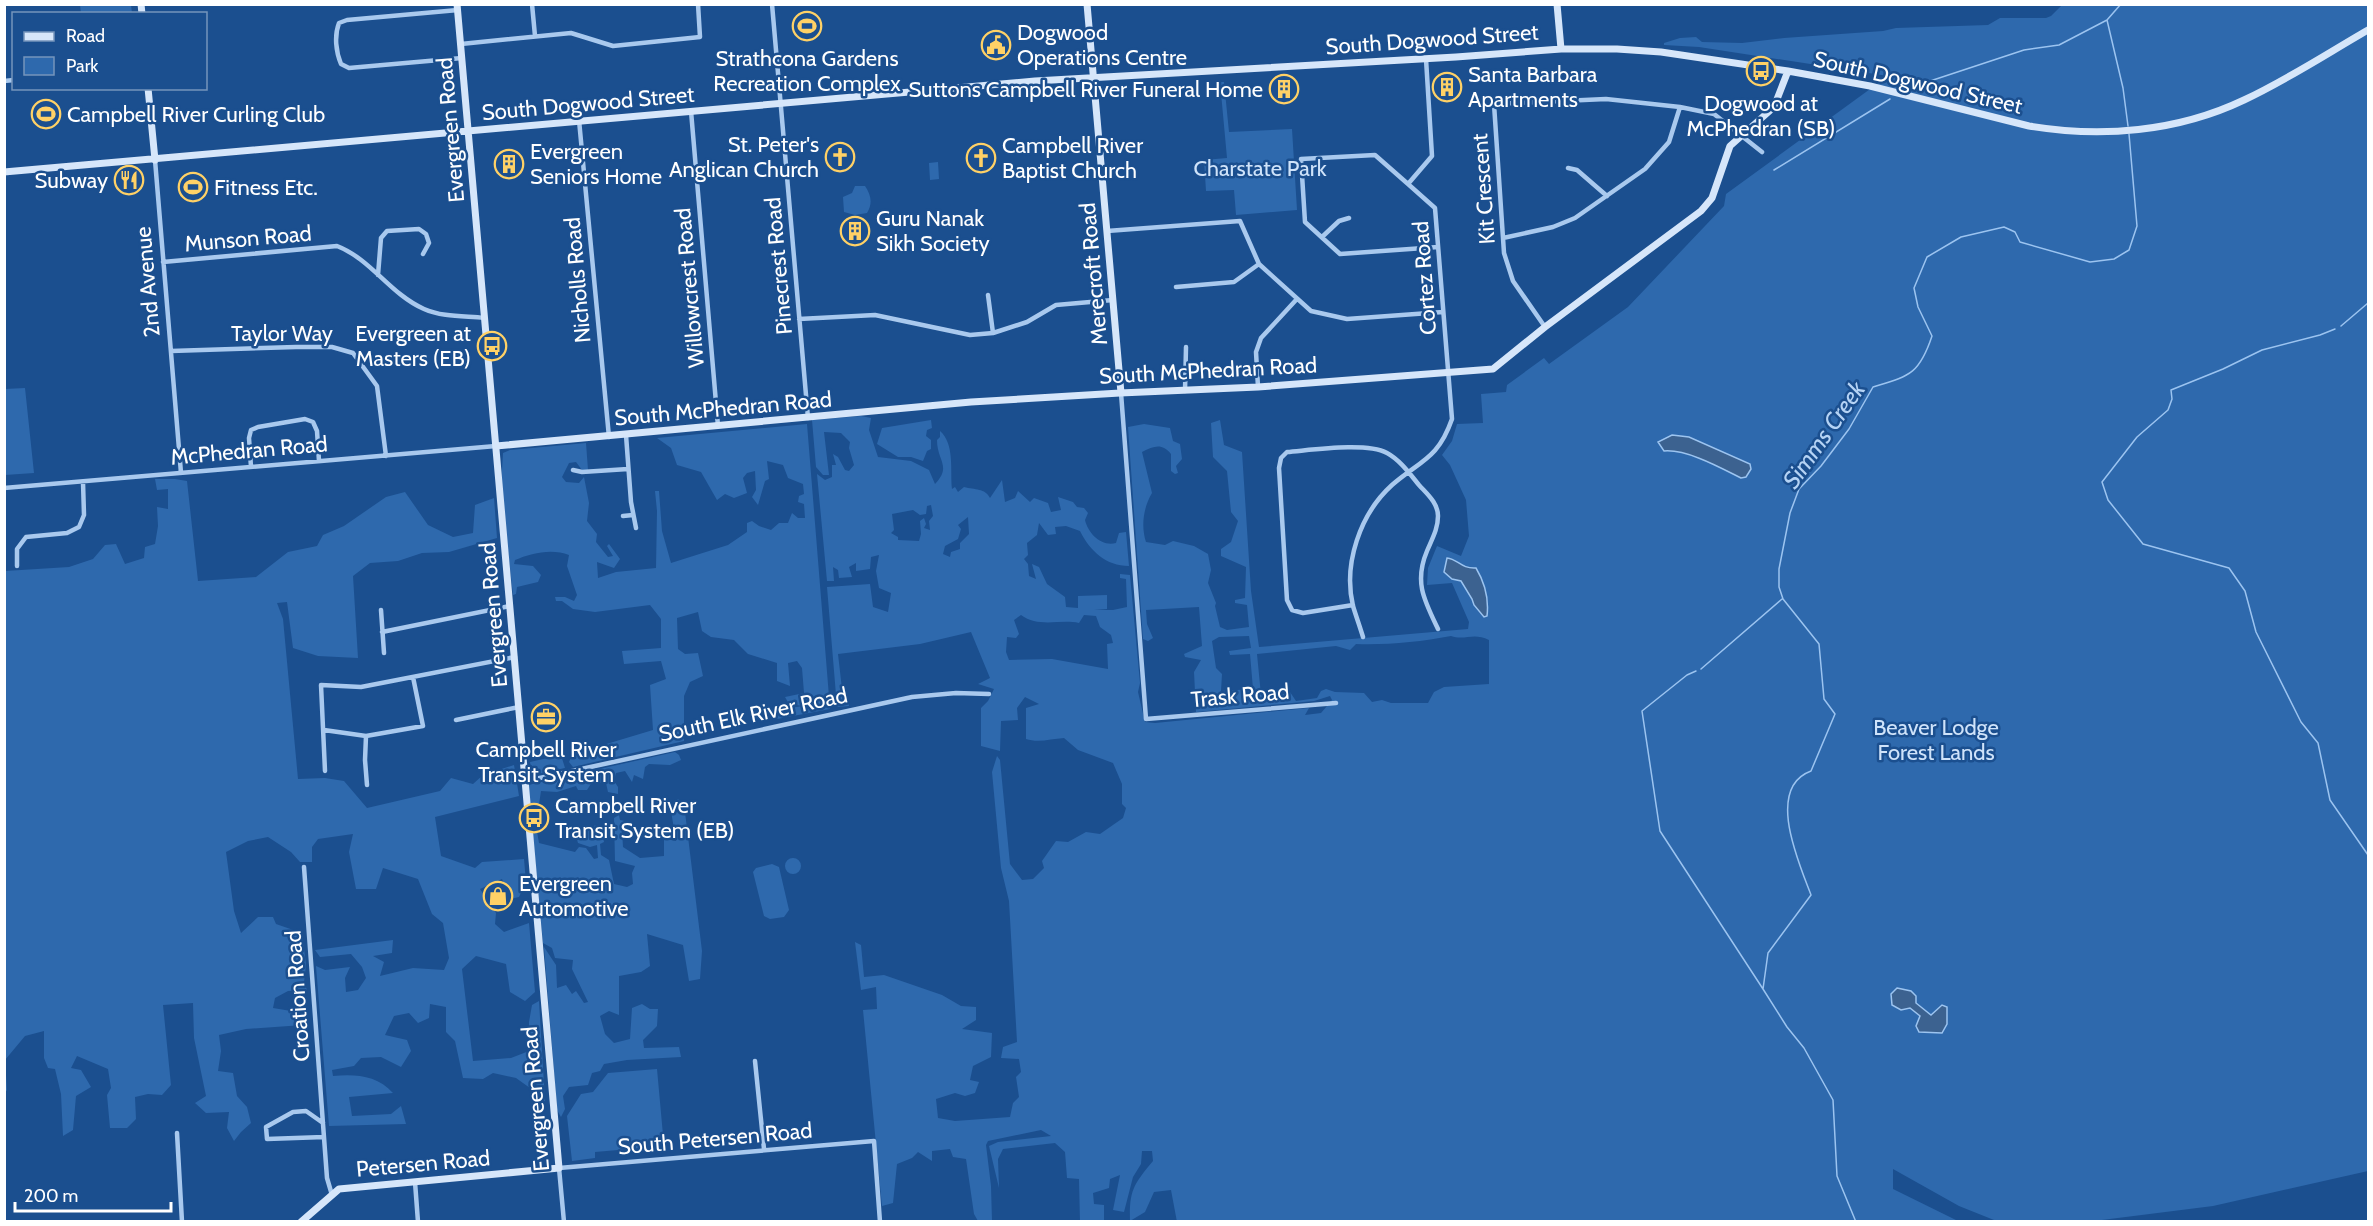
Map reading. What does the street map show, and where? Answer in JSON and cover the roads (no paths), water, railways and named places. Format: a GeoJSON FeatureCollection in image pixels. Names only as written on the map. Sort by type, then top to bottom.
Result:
{"type":"FeatureCollection","features":[{"type":"Feature","properties":{"kind":"street"},"geometry":{"type":"LineString","coordinates":[[532,4],[535,36]]}},
{"type":"Feature","properties":{"kind":"street"},"geometry":{"type":"LineString","coordinates":[[461,44],[571,33],[613,46],[700,37],[698,4]]}},
{"type":"Feature","properties":{"kind":"street","name":"Pinecrest Road"},"geometry":{"type":"LineString","coordinates":[[772,4],[808,418]]}},
{"type":"Feature","properties":{"kind":"street","name":"Merecroft Road"},"geometry":{"type":"LineString","coordinates":[[1087,4],[1121,393],[1146,719]]}},
{"type":"Feature","properties":{"kind":"street"},"geometry":{"type":"LineString","coordinates":[[1557,4],[1561,49]]}},
{"type":"Feature","properties":{"kind":"street"},"geometry":{"type":"LineString","coordinates":[[458,7],[346,20],[339,23],[336,32],[341,64],[349,68],[462,58]]}},
{"type":"Feature","properties":{"kind":"street","name":"Evergreen Road"},"geometry":{"type":"LineString","coordinates":[[458,7],[564,1221]]}},
{"type":"Feature","properties":{"kind":"street","name":"South Dogwood Street"},"geometry":{"type":"LineString","coordinates":[[4,172],[468,132],[579,120],[1093,78],[1561,49],[1661,52],[1788,71],[1870,86],[2029,126],[2090,133],[2149,129],[2193,119],[2247,99],[2368,30]]}},
{"type":"Feature","properties":{"kind":"street"},"geometry":{"type":"LineString","coordinates":[[1408,184],[1432,156],[1426,59]]}},
{"type":"Feature","properties":{"kind":"street","name":"South McPhedran Road"},"geometry":{"type":"LineString","coordinates":[[496,446],[971,402],[1258,387],[1493,369],[1545,327],[1701,211],[1712,198],[1730,146],[1774,107],[1788,71]]}},
{"type":"Feature","properties":{"kind":"street","name":"2nd Avenue"},"geometry":{"type":"LineString","coordinates":[[148,90],[181,472]]}},
{"type":"Feature","properties":{"kind":"street","name":"Kit Crescent"},"geometry":{"type":"LineString","coordinates":[[1545,327],[1513,281],[1504,253],[1494,104],[1606,99],[1680,107],[1714,114],[1762,152]]}},
{"type":"Feature","properties":{"kind":"street"},"geometry":{"type":"LineString","coordinates":[[1503,238],[1553,227],[1575,218],[1645,170],[1669,142],[1680,107]]}},
{"type":"Feature","properties":{"kind":"street","name":"Willowcrest Road"},"geometry":{"type":"LineString","coordinates":[[691,111],[718,426]]}},
{"type":"Feature","properties":{"kind":"street","name":"Nicholls Road"},"geometry":{"type":"LineString","coordinates":[[579,120],[609,437]]}},
{"type":"Feature","properties":{"kind":"street","name":"Cortez Road"},"geometry":{"type":"LineString","coordinates":[[1322,237],[1305,222],[1301,159],[1375,155],[1435,208],[1452,419],[1445,439],[1434,454],[1390,487],[1373,507],[1361,529],[1353,555],[1350,578],[1353,605],[1363,637]]}},
{"type":"Feature","properties":{"kind":"street"},"geometry":{"type":"LineString","coordinates":[[1568,168],[1577,170],[1607,196]]}},
{"type":"Feature","properties":{"kind":"street"},"geometry":{"type":"LineString","coordinates":[[1349,218],[1339,221],[1322,237],[1340,254],[1438,248]]}},
{"type":"Feature","properties":{"kind":"street"},"geometry":{"type":"LineString","coordinates":[[1107,231],[1240,221],[1259,264],[1296,300],[1311,311],[1347,319],[1443,312]]}},
{"type":"Feature","properties":{"kind":"street"},"geometry":{"type":"LineString","coordinates":[[423,254],[429,243],[426,234],[419,229],[387,231],[381,238],[378,275],[404,297],[424,309],[445,315],[484,318]]}},
{"type":"Feature","properties":{"kind":"street","name":"Munson Road"},"geometry":{"type":"LineString","coordinates":[[163,262],[337,246],[353,252],[378,275]]}},
{"type":"Feature","properties":{"kind":"street"},"geometry":{"type":"LineString","coordinates":[[1176,286],[1234,282],[1259,264]]}},
{"type":"Feature","properties":{"kind":"street"},"geometry":{"type":"LineString","coordinates":[[988,295],[993,333]]}},
{"type":"Feature","properties":{"kind":"street"},"geometry":{"type":"LineString","coordinates":[[799,319],[875,315],[970,335],[993,333],[1027,322],[1056,305],[1113,300]]}},
{"type":"Feature","properties":{"kind":"street"},"geometry":{"type":"LineString","coordinates":[[1258,387],[1256,352],[1261,338],[1296,300]]}},
{"type":"Feature","properties":{"kind":"street","name":"Taylor Way"},"geometry":{"type":"LineString","coordinates":[[171,351],[332,347],[353,353],[377,386],[386,456]]}},
{"type":"Feature","properties":{"kind":"street"},"geometry":{"type":"LineString","coordinates":[[1185,391],[1184,352],[1186,347]]}},
{"type":"Feature","properties":{"kind":"street"},"geometry":{"type":"LineString","coordinates":[[251,467],[249,438],[251,430],[305,419],[313,422],[317,431],[319,461]]}},
{"type":"Feature","properties":{"kind":"street"},"geometry":{"type":"LineString","coordinates":[[626,435],[636,528]]}},
{"type":"Feature","properties":{"kind":"street","name":"McPhedran Road"},"geometry":{"type":"LineString","coordinates":[[4,488],[496,446]]}},
{"type":"Feature","properties":{"kind":"street"},"geometry":{"type":"LineString","coordinates":[[1353,605],[1303,613],[1292,610],[1287,600],[1279,468],[1281,458],[1287,452],[1369,447],[1392,456],[1435,503],[1438,514],[1437,529],[1422,563],[1420,579],[1423,597],[1438,628]]}},
{"type":"Feature","properties":{"kind":"street"},"geometry":{"type":"LineString","coordinates":[[573,470],[582,472],[628,469]]}},
{"type":"Feature","properties":{"kind":"street"},"geometry":{"type":"LineString","coordinates":[[17,566],[17,549],[26,537],[68,533],[79,527],[84,515],[83,482]]}},
{"type":"Feature","properties":{"kind":"street"},"geometry":{"type":"LineString","coordinates":[[623,516],[633,515]]}},
{"type":"Feature","properties":{"kind":"street"},"geometry":{"type":"LineString","coordinates":[[382,632],[510,606]]}},
{"type":"Feature","properties":{"kind":"street"},"geometry":{"type":"LineString","coordinates":[[381,610],[384,653]]}},
{"type":"Feature","properties":{"kind":"street"},"geometry":{"type":"LineString","coordinates":[[325,771],[321,685],[361,687],[515,657]]}},
{"type":"Feature","properties":{"kind":"street"},"geometry":{"type":"LineString","coordinates":[[324,730],[366,736],[423,726],[413,677]]}},
{"type":"Feature","properties":{"kind":"street","name":"South Elk River Road"},"geometry":{"type":"LineString","coordinates":[[526,781],[912,697],[956,693],[989,694]]}},
{"type":"Feature","properties":{"kind":"street","name":"Trask Road"},"geometry":{"type":"LineString","coordinates":[[1146,719],[1336,703]]}},
{"type":"Feature","properties":{"kind":"street"},"geometry":{"type":"LineString","coordinates":[[456,720],[519,708]]}},
{"type":"Feature","properties":{"kind":"street"},"geometry":{"type":"LineString","coordinates":[[366,736],[367,785]]}},
{"type":"Feature","properties":{"kind":"street","name":"Croation Road"},"geometry":{"type":"LineString","coordinates":[[304,867],[327,1178],[332,1195]]}},
{"type":"Feature","properties":{"kind":"street"},"geometry":{"type":"LineString","coordinates":[[755,1061],[764,1149]]}},
{"type":"Feature","properties":{"kind":"street"},"geometry":{"type":"LineString","coordinates":[[323,1123],[306,1112],[293,1112],[267,1127],[267,1139],[324,1137]]}},
{"type":"Feature","properties":{"kind":"street"},"geometry":{"type":"LineString","coordinates":[[177,1133],[182,1221]]}},
{"type":"Feature","properties":{"kind":"street","name":"South Petersen Road"},"geometry":{"type":"LineString","coordinates":[[559,1168],[874,1141],[880,1221]]}},
{"type":"Feature","properties":{"kind":"street","name":"Petersen Road"},"geometry":{"type":"LineString","coordinates":[[301,1221],[339,1189],[559,1168]]}},
{"type":"Feature","properties":{"kind":"street"},"geometry":{"type":"LineString","coordinates":[[415,1182],[418,1221]]}},
{"type":"Feature","properties":{"kind":"waterway"},"geometry":{"type":"LineString","coordinates":[[1915,86],[2024,50],[2059,45],[2107,20],[2121,4]]}},
{"type":"Feature","properties":{"kind":"waterway","name":"Simms Creek"},"geometry":{"type":"LineString","coordinates":[[2107,20],[2123,88],[2128,126]]}},
{"type":"Feature","properties":{"kind":"waterway"},"geometry":{"type":"LineString","coordinates":[[1774,170],[1890,99]]}},
{"type":"Feature","properties":{"kind":"waterway","name":"Simms Creek"},"geometry":{"type":"LineString","coordinates":[[1856,1222],[1837,1176],[1833,1100],[1804,1048],[1787,1027],[1763,989],[1768,953],[1811,895],[1799,865],[1789,827],[1790,793],[1797,780],[1811,771],[1835,714],[1824,699],[1819,644],[1783,599],[1779,587],[1779,569],[1790,513],[1799,489],[1821,466],[1849,429],[1873,387],[1904,376],[1911,372],[1922,359],[1932,336],[1918,307],[1914,288],[1927,257],[1961,237],[2004,227],[2015,232],[2020,242],[2090,262],[2114,259],[2129,250],[2137,226],[2129,134]]}},
{"type":"Feature","properties":{"kind":"waterway"},"geometry":{"type":"LineString","coordinates":[[2341,326],[2368,303]]}},
{"type":"Feature","properties":{"kind":"waterway"},"geometry":{"type":"LineString","coordinates":[[2335,329],[2262,350],[2171,390],[2172,399],[2168,410],[2137,437],[2102,482],[2108,500],[2143,544],[2229,568],[2245,591],[2256,632],[2301,722],[2318,743],[2330,800],[2368,855]]}},
{"type":"Feature","properties":{"kind":"waterway","name":"Simms Creek"},"geometry":{"type":"LineString","coordinates":[[1701,669],[1782,599]]}},
{"type":"Feature","properties":{"kind":"waterway"},"geometry":{"type":"LineString","coordinates":[[1696,671],[1687,675],[1642,711],[1660,831],[1763,989]]}},
{"type":"Feature","properties":{"kind":"place","name":"Strathcona Gardens Recreation Complex"},"geometry":{"type":"Point","coordinates":[807,26]}},
{"type":"Feature","properties":{"kind":"place","name":"Dogwood Operations Centre"},"geometry":{"type":"Point","coordinates":[996,45]}},
{"type":"Feature","properties":{"kind":"place","name":"Dogwood at McPhedran (SB)"},"geometry":{"type":"Point","coordinates":[1761,71]}},
{"type":"Feature","properties":{"kind":"place","name":"Santa Barbara Apartments"},"geometry":{"type":"Point","coordinates":[1447,87]}},
{"type":"Feature","properties":{"kind":"place","name":"Suttons Campbell River Funeral Home"},"geometry":{"type":"Point","coordinates":[1284,89]}},
{"type":"Feature","properties":{"kind":"place","name":"Campbell River Curling Club"},"geometry":{"type":"Point","coordinates":[46,114]}},
{"type":"Feature","properties":{"kind":"place","name":"St. Peter's Anglican Church"},"geometry":{"type":"Point","coordinates":[840,157]}},
{"type":"Feature","properties":{"kind":"place","name":"Campbell River Baptist Church"},"geometry":{"type":"Point","coordinates":[981,158]}},
{"type":"Feature","properties":{"kind":"place","name":"Evergreen Seniors Home"},"geometry":{"type":"Point","coordinates":[509,164]}},
{"type":"Feature","properties":{"kind":"place","name":"Subway"},"geometry":{"type":"Point","coordinates":[129,180]}},
{"type":"Feature","properties":{"kind":"place","name":"Fitness Etc."},"geometry":{"type":"Point","coordinates":[193,187]}},
{"type":"Feature","properties":{"kind":"place","name":"Guru Nanak Sikh Society"},"geometry":{"type":"Point","coordinates":[855,231]}},
{"type":"Feature","properties":{"kind":"place","name":"Evergreen at Masters (EB)"},"geometry":{"type":"Point","coordinates":[492,346]}},
{"type":"Feature","properties":{"kind":"place","name":"Campbell River Transit System"},"geometry":{"type":"Point","coordinates":[546,717]}},
{"type":"Feature","properties":{"kind":"place","name":"Campbell River Transit System (EB)"},"geometry":{"type":"Point","coordinates":[534,818]}},
{"type":"Feature","properties":{"kind":"place","name":"Evergreen Automotive"},"geometry":{"type":"Point","coordinates":[498,896]}},
{"type":"Feature","properties":{"kind":"park label","name":"Charstate Park"},"geometry":{"type":"Point","coordinates":[1260,168]}},
{"type":"Feature","properties":{"kind":"park label","name":"Beaver Lodge Forest Lands"},"geometry":{"type":"Point","coordinates":[1936,740]}}]}
